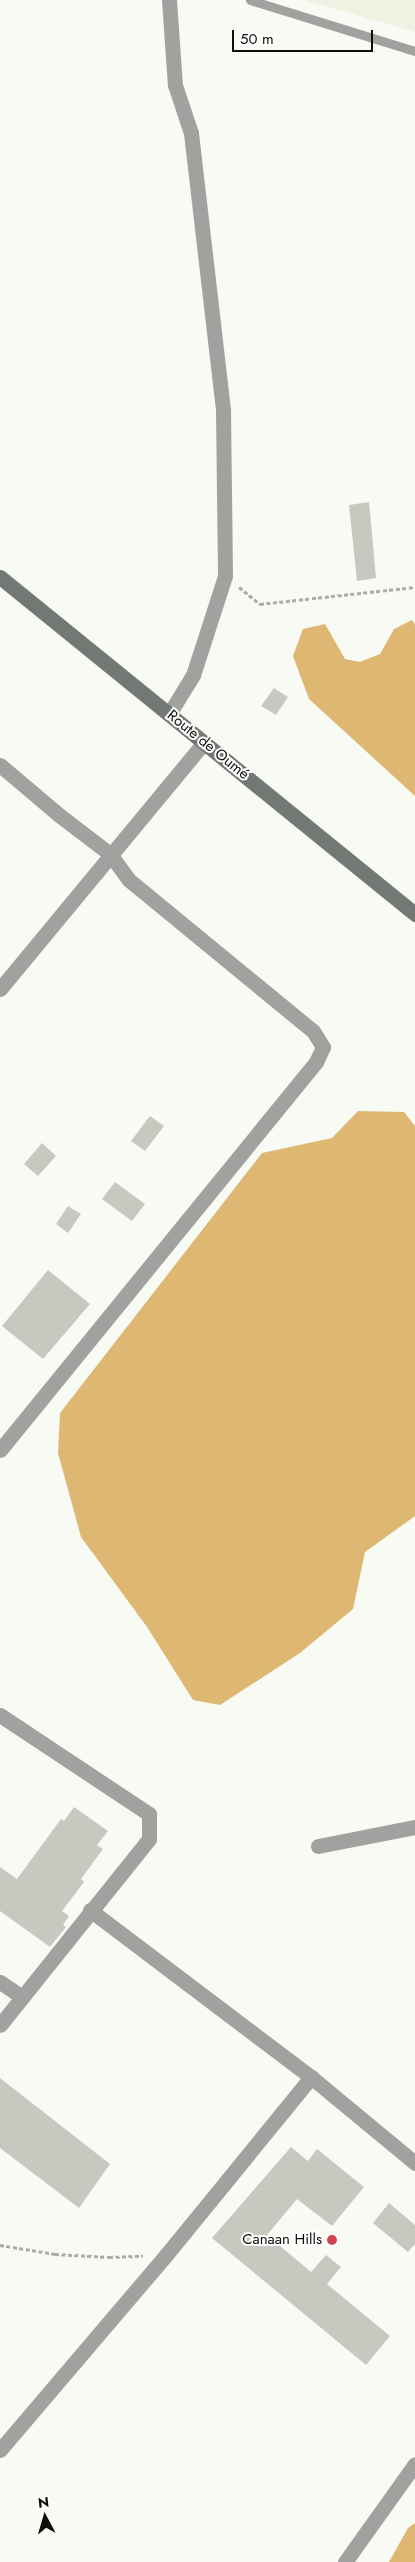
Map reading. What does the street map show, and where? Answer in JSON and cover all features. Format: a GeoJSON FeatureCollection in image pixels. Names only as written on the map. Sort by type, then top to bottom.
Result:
{"type":"FeatureCollection","features":[{"type":"Feature","properties":{"kind":"main road","name":"Route de Oumé"},"geometry":{"type":"LineString","coordinates":[[0,577],[415,914]]}},
{"type":"Feature","properties":{"kind":"street"},"geometry":{"type":"LineString","coordinates":[[169,0],[176,85],[191,133],[223,410],[225,576],[193,675],[169,714]]}},
{"type":"Feature","properties":{"kind":"street"},"geometry":{"type":"LineString","coordinates":[[0,989],[204,742]]}},
{"type":"Feature","properties":{"kind":"street"},"geometry":{"type":"LineString","coordinates":[[0,765],[110,854],[129,880],[313,1031],[323,1047],[316,1062],[0,1450]]}},
{"type":"Feature","properties":{"kind":"street"},"geometry":{"type":"LineString","coordinates":[[0,1715],[149,1814],[149,1839],[0,2024]]}},
{"type":"Feature","properties":{"kind":"street"},"geometry":{"type":"LineString","coordinates":[[318,1846],[415,1828]]}},
{"type":"Feature","properties":{"kind":"street"},"geometry":{"type":"LineString","coordinates":[[90,1910],[311,2077],[415,2163]]}},
{"type":"Feature","properties":{"kind":"street"},"geometry":{"type":"LineString","coordinates":[[0,1982],[21,1996]]}},
{"type":"Feature","properties":{"kind":"street"},"geometry":{"type":"LineString","coordinates":[[0,2450],[166,2255],[311,2077]]}},
{"type":"Feature","properties":{"kind":"street"},"geometry":{"type":"LineString","coordinates":[[345,2562],[415,2464]]}},
{"type":"Feature","properties":{"kind":"lane"},"geometry":{"type":"LineString","coordinates":[[250,0],[415,50]]}},
{"type":"Feature","properties":{"kind":"path"},"geometry":{"type":"LineString","coordinates":[[225,576],[260,604],[415,587]]}},
{"type":"Feature","properties":{"kind":"path"},"geometry":{"type":"LineString","coordinates":[[0,2245],[64,2254],[109,2257],[166,2255]]}},
{"type":"Feature","properties":{"kind":"shaded area"},"geometry":{"type":"Polygon","coordinates":[[[304,0],[415,0],[415,32],[304,0]]]}},
{"type":"Feature","properties":{"kind":"shaded area"},"geometry":{"type":"Polygon","coordinates":[[[412,620],[415,625],[415,796],[309,699],[293,656],[303,629],[325,624],[345,659],[360,662],[380,654],[394,629],[412,620]]]}},
{"type":"Feature","properties":{"kind":"shaded area"},"geometry":{"type":"Polygon","coordinates":[[[358,1111],[404,1112],[415,1126],[415,1516],[365,1552],[353,1609],[300,1653],[220,1705],[193,1700],[147,1627],[81,1537],[58,1453],[60,1413],[262,1153],[332,1138],[358,1111]]]}},
{"type":"Feature","properties":{"kind":"shaded area"},"geometry":{"type":"Polygon","coordinates":[[[415,2523],[415,2562],[389,2562],[408,2528],[415,2523]]]}},
{"type":"Feature","properties":{"kind":"building"},"geometry":{"type":"Polygon","coordinates":[[[369,502],[376,578],[357,581],[349,505],[369,502]]]}},
{"type":"Feature","properties":{"kind":"building"},"geometry":{"type":"Polygon","coordinates":[[[274,688],[288,697],[276,715],[261,706],[274,688]]]}},
{"type":"Feature","properties":{"kind":"building"},"geometry":{"type":"Polygon","coordinates":[[[150,1116],[164,1126],[145,1151],[131,1141],[150,1116]]]}},
{"type":"Feature","properties":{"kind":"building"},"geometry":{"type":"Polygon","coordinates":[[[42,1143],[56,1156],[38,1176],[24,1164],[42,1143]]]}},
{"type":"Feature","properties":{"kind":"building"},"geometry":{"type":"Polygon","coordinates":[[[115,1182],[145,1204],[132,1221],[102,1199],[115,1182]]]}},
{"type":"Feature","properties":{"kind":"building"},"geometry":{"type":"Polygon","coordinates":[[[68,1206],[81,1214],[68,1233],[56,1224],[68,1206]]]}},
{"type":"Feature","properties":{"kind":"building"},"geometry":{"type":"Polygon","coordinates":[[[48,1270],[90,1304],[43,1359],[2,1326],[48,1270]]]}},
{"type":"Feature","properties":{"kind":"building"},"geometry":{"type":"Polygon","coordinates":[[[74,1807],[108,1831],[97,1845],[103,1849],[81,1879],[84,1882],[62,1911],[69,1916],[63,1925],[66,1927],[50,1947],[0,1911],[0,1867],[17,1879],[61,1819],[64,1821],[74,1807]]]}},
{"type":"Feature","properties":{"kind":"building"},"geometry":{"type":"Polygon","coordinates":[[[0,2078],[110,2164],[79,2208],[0,2148],[0,2078]]]}},
{"type":"Feature","properties":{"kind":"building"},"geometry":{"type":"Polygon","coordinates":[[[291,2147],[308,2161],[317,2149],[364,2187],[332,2226],[297,2199],[267,2235],[311,2272],[326,2255],[341,2267],[327,2284],[390,2336],[366,2365],[212,2238],[291,2147]]]}},
{"type":"Feature","properties":{"kind":"building"},"geometry":{"type":"Polygon","coordinates":[[[389,2203],[415,2225],[415,2244],[408,2252],[373,2223],[389,2203]]]}},
{"type":"Feature","properties":{"kind":"place","name":"Canaan Hills"},"geometry":{"type":"Point","coordinates":[332,2240]}}]}
